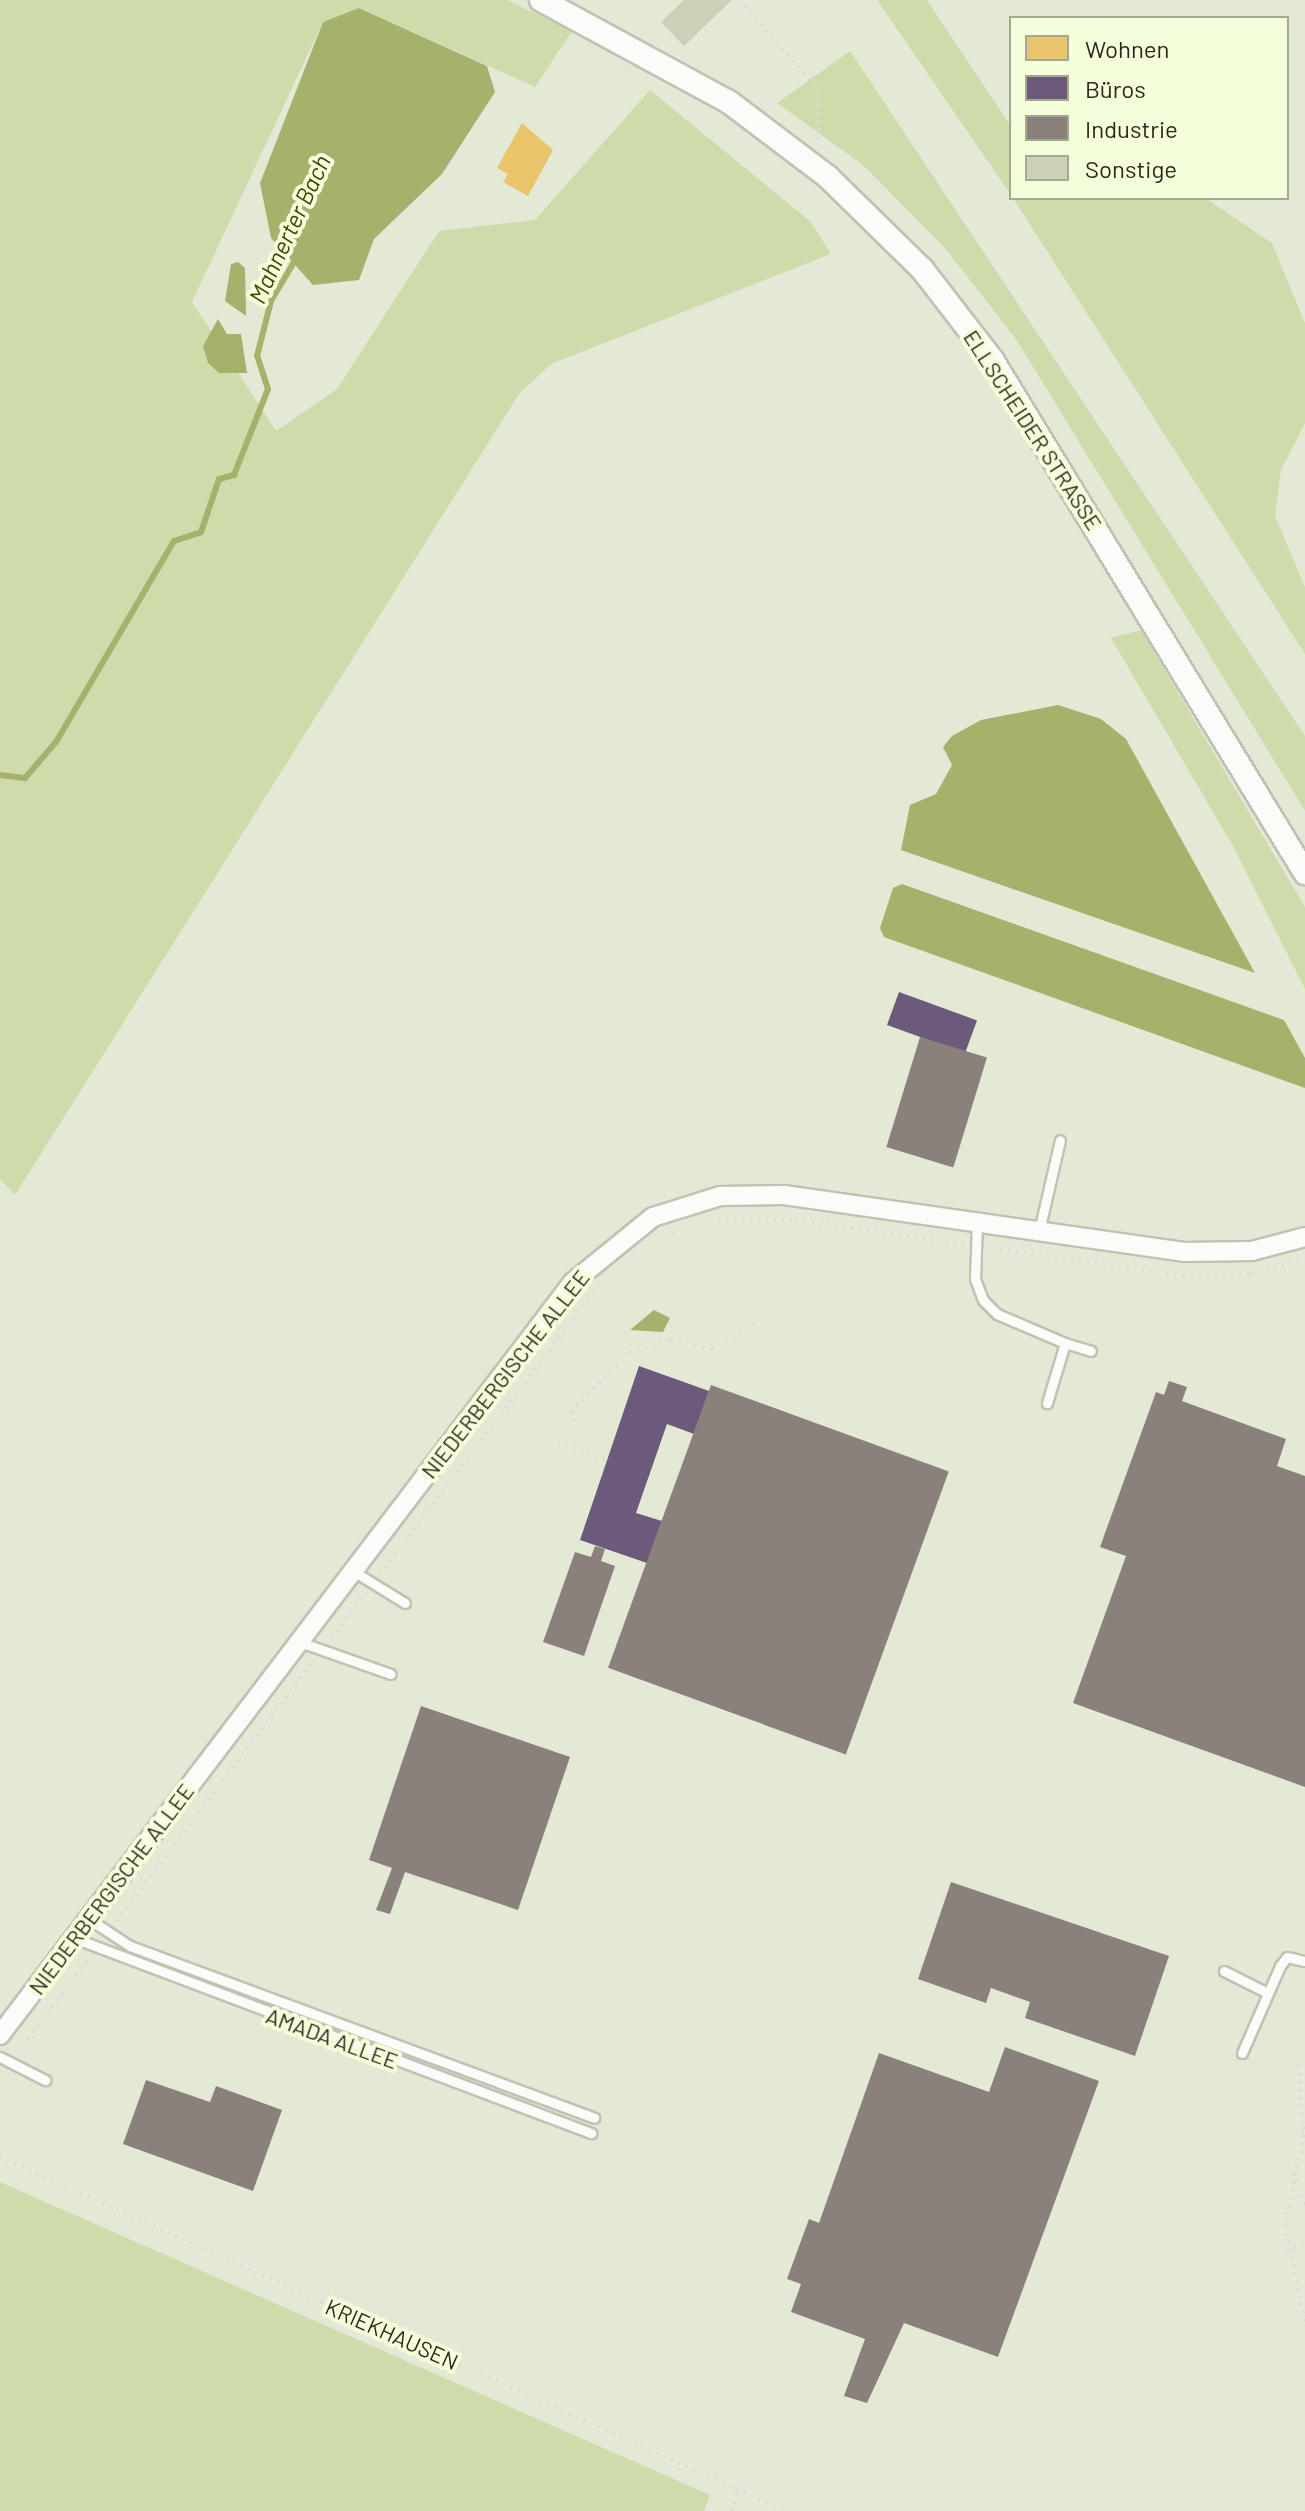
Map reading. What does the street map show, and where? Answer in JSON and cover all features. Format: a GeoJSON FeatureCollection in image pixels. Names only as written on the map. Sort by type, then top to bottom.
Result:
{"type":"FeatureCollection","features":[{"type":"Feature","properties":{"kind":"street","name":"ELLSCHEIDER STRASSE"},"geometry":{"type":"LineString","coordinates":[[541,0],[729,102],[813,164],[922,269],[993,361],[1305,873]]}},
{"type":"Feature","properties":{"kind":"street","name":"NIEDERBERGISCHE ALLEE"},"geometry":{"type":"LineString","coordinates":[[0,2035],[573,1282],[653,1217],[699,1200],[758,1195],[1215,1254],[1305,1237]]}},
{"type":"Feature","properties":{"kind":"lane"},"geometry":{"type":"LineString","coordinates":[[1039,1231],[1060,1140]]}},
{"type":"Feature","properties":{"kind":"lane"},"geometry":{"type":"LineString","coordinates":[[977,1223],[975,1246],[983,1300],[997,1314],[1091,1351]]}},
{"type":"Feature","properties":{"kind":"lane"},"geometry":{"type":"LineString","coordinates":[[1047,1403],[1065,1343]]}},
{"type":"Feature","properties":{"kind":"lane"},"geometry":{"type":"LineString","coordinates":[[353,1571],[371,1585],[405,1603]]}},
{"type":"Feature","properties":{"kind":"lane"},"geometry":{"type":"LineString","coordinates":[[300,1642],[391,1674]]}},
{"type":"Feature","properties":{"kind":"lane","name":"AMADA ALLEE"},"geometry":{"type":"LineString","coordinates":[[89,1918],[107,1933],[594,2118]]}},
{"type":"Feature","properties":{"kind":"lane","name":"AMADA ALLEE"},"geometry":{"type":"LineString","coordinates":[[74,1938],[591,2133]]}},
{"type":"Feature","properties":{"kind":"lane"},"geometry":{"type":"LineString","coordinates":[[1242,2053],[1264,1991],[1287,1957],[1305,1961]]}},
{"type":"Feature","properties":{"kind":"lane"},"geometry":{"type":"LineString","coordinates":[[1224,1971],[1264,1991]]}},
{"type":"Feature","properties":{"kind":"lane"},"geometry":{"type":"LineString","coordinates":[[4,2060],[45,2080]]}},
{"type":"Feature","properties":{"kind":"path"},"geometry":{"type":"LineString","coordinates":[[740,0],[818,89],[813,164]]}},
{"type":"Feature","properties":{"kind":"path"},"geometry":{"type":"LineString","coordinates":[[702,1223],[796,1220],[1183,1276],[1251,1274],[1305,1259]]}},
{"type":"Feature","properties":{"kind":"path"},"geometry":{"type":"LineString","coordinates":[[649,1246],[688,1227]]}},
{"type":"Feature","properties":{"kind":"path"},"geometry":{"type":"LineString","coordinates":[[107,1933],[606,1279]]}},
{"type":"Feature","properties":{"kind":"path"},"geometry":{"type":"LineString","coordinates":[[574,1421],[571,1412],[629,1352],[671,1340],[712,1349],[753,1323]]}},
{"type":"Feature","properties":{"kind":"path"},"geometry":{"type":"LineString","coordinates":[[558,1442],[607,1460]]}},
{"type":"Feature","properties":{"kind":"path"},"geometry":{"type":"LineString","coordinates":[[4,2060],[96,1948]]}},
{"type":"Feature","properties":{"kind":"path"},"geometry":{"type":"LineString","coordinates":[[1299,2065],[1302,2133]]}},
{"type":"Feature","properties":{"kind":"path"},"geometry":{"type":"LineString","coordinates":[[1305,2127],[1291,2171],[1287,2251],[1305,2326]]}},
{"type":"Feature","properties":{"kind":"path","name":"KRIEKHAUSEN"},"geometry":{"type":"LineString","coordinates":[[0,2157],[785,2511]]}},
{"type":"Feature","properties":{"kind":"path"},"geometry":{"type":"LineString","coordinates":[[1291,2171],[1305,2205]]}},
{"type":"Feature","properties":{"kind":"path"},"geometry":{"type":"LineString","coordinates":[[1287,2251],[1305,2243]]}},
{"type":"Feature","properties":{"kind":"path"},"geometry":{"type":"LineString","coordinates":[[731,2511],[738,2490]]}},
{"type":"Feature","properties":{"kind":"shaded area"},"geometry":{"type":"Polygon","coordinates":[[[0,0],[507,0],[572,31],[535,87],[360,8],[323,22],[192,302],[276,431],[337,389],[439,231],[535,220],[650,90],[811,222],[831,254],[551,364],[519,394],[15,1195],[0,1179],[0,0]]]}},
{"type":"Feature","properties":{"kind":"shaded area"},"geometry":{"type":"Polygon","coordinates":[[[877,0],[927,0],[1009,123],[1009,192],[877,0]]]}},
{"type":"Feature","properties":{"kind":"shaded area"},"geometry":{"type":"Polygon","coordinates":[[[850,51],[1305,736],[1305,811],[1016,339],[945,248],[863,165],[777,103],[850,51]]]}},
{"type":"Feature","properties":{"kind":"shaded area"},"geometry":{"type":"Polygon","coordinates":[[[1014,200],[1208,200],[1272,243],[1305,323],[1305,423],[1281,470],[1275,516],[1305,587],[1305,654],[1014,200]]]}},
{"type":"Feature","properties":{"kind":"shaded area"},"geometry":{"type":"Polygon","coordinates":[[[1141,630],[1305,907],[1305,989],[1234,848],[1111,638],[1141,630]]]}},
{"type":"Feature","properties":{"kind":"shaded area"},"geometry":{"type":"Polygon","coordinates":[[[0,2182],[710,2495],[704,2511],[0,2511],[0,2182]]]}},
{"type":"Feature","properties":{"kind":"water"},"geometry":{"type":"Polygon","coordinates":[[[359,8],[487,66],[495,92],[442,174],[374,239],[359,280],[313,285],[271,238],[260,183],[323,22],[359,8]]]}},
{"type":"Feature","properties":{"kind":"water"},"geometry":{"type":"Polygon","coordinates":[[[238,262],[245,268],[246,316],[225,301],[231,264],[238,262]]]}},
{"type":"Feature","properties":{"kind":"water"},"geometry":{"type":"Polygon","coordinates":[[[218,319],[227,334],[241,334],[247,373],[219,373],[208,363],[203,346],[218,319]]]}},
{"type":"Feature","properties":{"kind":"water"},"geometry":{"type":"Polygon","coordinates":[[[1058,705],[1101,719],[1126,739],[1255,973],[901,850],[910,805],[936,794],[952,765],[943,747],[952,736],[981,720],[1058,705]]]}},
{"type":"Feature","properties":{"kind":"water"},"geometry":{"type":"Polygon","coordinates":[[[902,884],[1284,1020],[1305,1058],[1305,1088],[884,937],[880,928],[893,888],[902,884]]]}},
{"type":"Feature","properties":{"kind":"water"},"geometry":{"type":"Polygon","coordinates":[[[654,1310],[670,1318],[663,1332],[630,1330],[654,1310]]]}},
{"type":"Feature","properties":{"kind":"building: Wohnen"},"geometry":{"type":"Polygon","coordinates":[[[522,123],[553,150],[528,196],[503,182],[508,174],[497,168],[522,123]]]}},
{"type":"Feature","properties":{"kind":"building: Büros"},"geometry":{"type":"Polygon","coordinates":[[[899,992],[977,1020],[965,1053],[887,1025],[899,992]]]}},
{"type":"Feature","properties":{"kind":"building: Büros"},"geometry":{"type":"Polygon","coordinates":[[[639,1366],[709,1391],[694,1434],[667,1424],[636,1513],[662,1521],[647,1563],[580,1540],[639,1366]]]}},
{"type":"Feature","properties":{"kind":"building: Industrie"},"geometry":{"type":"Polygon","coordinates":[[[920,1037],[987,1057],[953,1167],[886,1147],[920,1037]]]}},
{"type":"Feature","properties":{"kind":"building: Industrie"},"geometry":{"type":"Polygon","coordinates":[[[1169,1381],[1187,1387],[1182,1401],[1286,1439],[1277,1466],[1305,1476],[1305,1787],[1073,1703],[1126,1556],[1100,1547],[1156,1392],[1164,1395],[1169,1381]]]}},
{"type":"Feature","properties":{"kind":"building: Industrie"},"geometry":{"type":"Polygon","coordinates":[[[711,1385],[949,1472],[846,1754],[608,1668],[711,1385]]]}},
{"type":"Feature","properties":{"kind":"building: Industrie"},"geometry":{"type":"Polygon","coordinates":[[[595,1546],[605,1549],[601,1561],[615,1566],[584,1656],[543,1642],[575,1552],[591,1557],[595,1546]]]}},
{"type":"Feature","properties":{"kind":"building: Industrie"},"geometry":{"type":"Polygon","coordinates":[[[421,1706],[570,1757],[518,1910],[405,1872],[390,1914],[376,1910],[392,1868],[369,1860],[421,1706]]]}},
{"type":"Feature","properties":{"kind":"building: Industrie"},"geometry":{"type":"Polygon","coordinates":[[[951,1882],[1169,1956],[1135,2056],[1025,2018],[1030,2002],[991,1988],[986,2003],[918,1979],[951,1882]]]}},
{"type":"Feature","properties":{"kind":"building: Industrie"},"geometry":{"type":"Polygon","coordinates":[[[1005,2047],[1099,2081],[998,2357],[904,2323],[867,2403],[844,2396],[865,2339],[791,2312],[801,2284],[787,2279],[809,2219],[819,2223],[879,2053],[989,2092],[1005,2047]]]}},
{"type":"Feature","properties":{"kind":"building: Industrie"},"geometry":{"type":"Polygon","coordinates":[[[146,2080],[210,2102],[216,2086],[282,2110],[253,2191],[123,2144],[146,2080]]]}},
{"type":"Feature","properties":{"kind":"building: Sonstige"},"geometry":{"type":"Polygon","coordinates":[[[684,0],[732,0],[684,46],[661,22],[684,0]]]}},
{"type":"Feature","properties":{"kind":"waterway","name":"Mahnerter Bach"},"geometry":{"type":"LineString","coordinates":[[0,775],[25,778],[56,742],[174,541],[201,532],[219,479],[234,475],[268,389],[257,356],[271,301],[294,262]]}}]}
